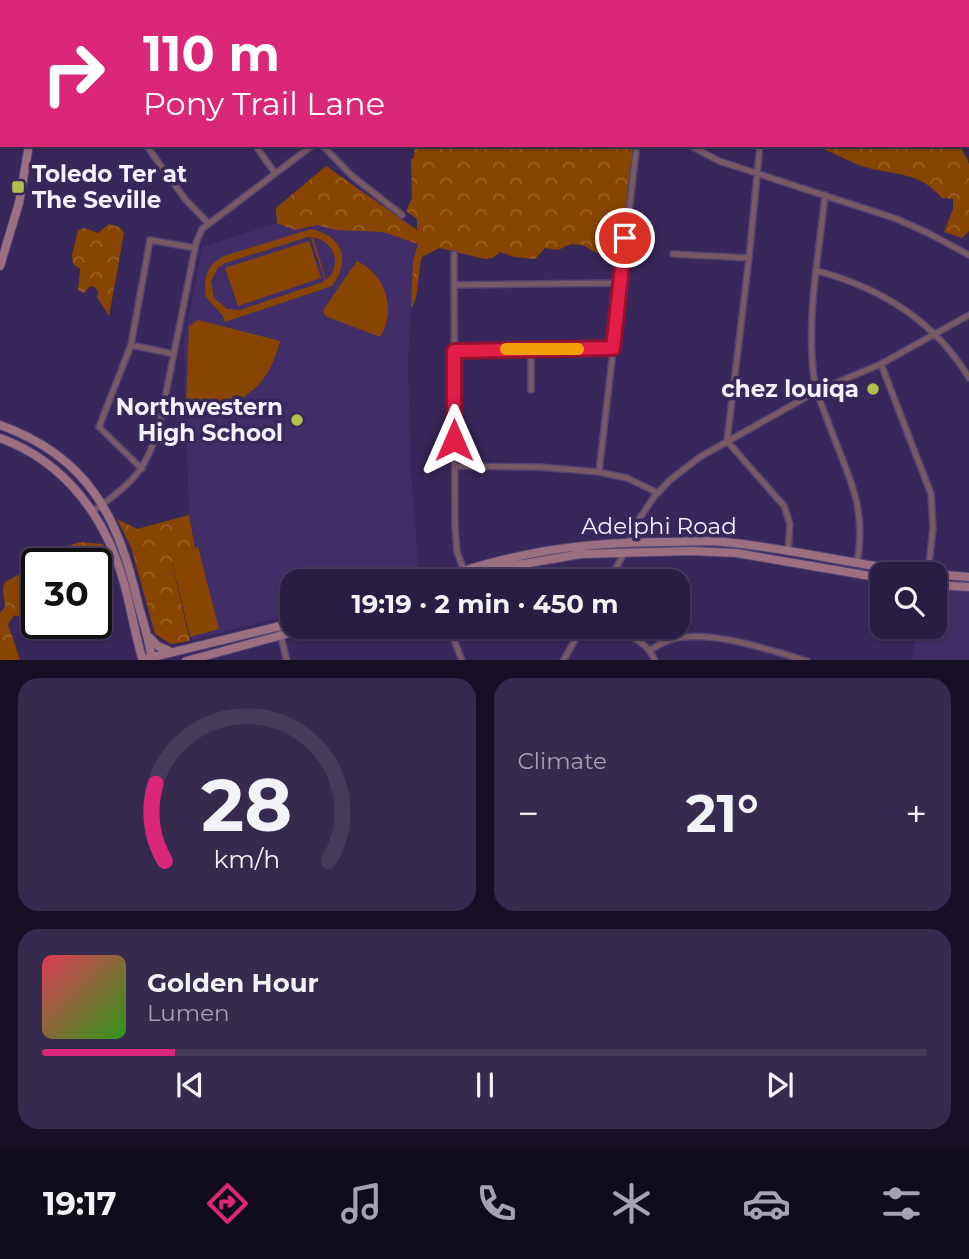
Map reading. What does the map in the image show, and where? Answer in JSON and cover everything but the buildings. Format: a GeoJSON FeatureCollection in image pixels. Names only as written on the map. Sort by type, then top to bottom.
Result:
{"type":"FeatureCollection","features":[{"type":"Feature","properties":{"kind":"main road"},"geometry":{"type":"LineString","coordinates":[[0,266],[22,192],[29,147]]}},
{"type":"Feature","properties":{"kind":"main road"},"geometry":{"type":"LineString","coordinates":[[0,425],[21,434],[64,461],[86,482],[103,504],[122,543],[146,633],[146,660]]}},
{"type":"Feature","properties":{"kind":"main road"},"geometry":{"type":"LineString","coordinates":[[0,438],[55,469],[93,511],[114,550],[146,660]]}},
{"type":"Feature","properties":{"kind":"main road","name":"Adelphi Road"},"geometry":{"type":"LineString","coordinates":[[481,569],[505,558],[552,549],[629,542],[719,542],[870,566]]}},
{"type":"Feature","properties":{"kind":"main road","name":"Adelphi Road"},"geometry":{"type":"LineString","coordinates":[[497,569],[581,554],[725,552],[870,576]]}},
{"type":"Feature","properties":{"kind":"main road","name":"Adelphi Road"},"geometry":{"type":"LineString","coordinates":[[947,575],[969,577]]}},
{"type":"Feature","properties":{"kind":"main road"},"geometry":{"type":"LineString","coordinates":[[947,586],[969,587]]}},
{"type":"Feature","properties":{"kind":"main road"},"geometry":{"type":"LineString","coordinates":[[146,660],[280,631]]}},
{"type":"Feature","properties":{"kind":"main road"},"geometry":{"type":"LineString","coordinates":[[186,660],[280,631]]}},
{"type":"Feature","properties":{"kind":"main road"},"geometry":{"type":"LineString","coordinates":[[146,633],[158,646],[174,653]]}},
{"type":"Feature","properties":{"kind":"street"},"geometry":{"type":"LineString","coordinates":[[147,147],[185,199],[208,223]]}},
{"type":"Feature","properties":{"kind":"street"},"geometry":{"type":"LineString","coordinates":[[256,147],[275,173]]}},
{"type":"Feature","properties":{"kind":"street"},"geometry":{"type":"LineString","coordinates":[[93,511],[126,486],[142,469],[153,448],[198,236],[208,223],[310,147]]}},
{"type":"Feature","properties":{"kind":"street"},"geometry":{"type":"LineString","coordinates":[[324,147],[351,175],[402,215]]}},
{"type":"Feature","properties":{"kind":"street"},"geometry":{"type":"LineString","coordinates":[[694,147],[719,161],[914,226],[969,255]]}},
{"type":"Feature","properties":{"kind":"street"},"geometry":{"type":"LineString","coordinates":[[760,147],[727,441],[784,506],[790,524],[788,552]]}},
{"type":"Feature","properties":{"kind":"street"},"geometry":{"type":"LineString","coordinates":[[599,472],[636,152]]}},
{"type":"Feature","properties":{"kind":"street"},"geometry":{"type":"LineString","coordinates":[[825,195],[811,337],[817,391],[859,508],[861,538],[857,564]]}},
{"type":"Feature","properties":{"kind":"street"},"geometry":{"type":"LineString","coordinates":[[142,469],[99,427],[131,345],[150,240],[195,248]]}},
{"type":"Feature","properties":{"kind":"street"},"geometry":{"type":"LineString","coordinates":[[454,254],[456,546],[462,569]]}},
{"type":"Feature","properties":{"kind":"street"},"geometry":{"type":"LineString","coordinates":[[673,254],[749,258]]}},
{"type":"Feature","properties":{"kind":"street"},"geometry":{"type":"LineString","coordinates":[[818,271],[880,294],[909,312],[935,334],[969,378]]}},
{"type":"Feature","properties":{"kind":"street"},"geometry":{"type":"LineString","coordinates":[[454,285],[620,283]]}},
{"type":"Feature","properties":{"kind":"street"},"geometry":{"type":"LineString","coordinates":[[615,569],[642,514],[658,493],[689,464],[817,391],[881,364],[969,315]]}},
{"type":"Feature","properties":{"kind":"street"},"geometry":{"type":"LineString","coordinates":[[131,345],[174,354]]}},
{"type":"Feature","properties":{"kind":"street"},"geometry":{"type":"LineString","coordinates":[[454,351],[613,348]]}},
{"type":"Feature","properties":{"kind":"street"},"geometry":{"type":"LineString","coordinates":[[531,349],[531,390]]}},
{"type":"Feature","properties":{"kind":"street"},"geometry":{"type":"LineString","coordinates":[[881,364],[931,494],[932,562]]}},
{"type":"Feature","properties":{"kind":"street"},"geometry":{"type":"LineString","coordinates":[[455,466],[539,467],[599,472],[634,481],[658,493]]}},
{"type":"Feature","properties":{"kind":"street"},"geometry":{"type":"LineString","coordinates":[[650,650],[671,639],[697,637],[733,642],[807,660]]}},
{"type":"Feature","properties":{"kind":"street"},"geometry":{"type":"LineString","coordinates":[[282,639],[287,660]]}},
{"type":"Feature","properties":{"kind":"street"},"geometry":{"type":"LineString","coordinates":[[454,639],[462,660]]}},
{"type":"Feature","properties":{"kind":"street"},"geometry":{"type":"LineString","coordinates":[[563,660],[575,639]]}},
{"type":"Feature","properties":{"kind":"street"},"geometry":{"type":"LineString","coordinates":[[635,639],[650,650],[655,660]]}},
{"type":"Feature","properties":{"kind":"shaded area","name":"Northwestern High School"},"geometry":{"type":"Polygon","coordinates":[[[331,213],[418,244],[413,261],[408,366],[411,471],[418,569],[280,569],[280,617],[193,640],[190,637],[172,563],[185,560],[184,550],[195,547],[189,515],[184,342],[202,247],[277,223],[331,213]]]}},
{"type":"Feature","properties":{"kind":"shaded area"},"geometry":{"type":"Polygon","coordinates":[[[947,586],[969,587],[969,660],[911,660],[916,639],[947,639],[947,586]]]}},
{"type":"Feature","properties":{"kind":"green space"},"geometry":{"type":"Polygon","coordinates":[[[415,147],[636,147],[619,255],[594,252],[583,245],[571,244],[558,250],[545,248],[535,259],[514,257],[500,252],[493,258],[485,259],[439,248],[422,257],[416,297],[411,308],[413,261],[418,244],[383,232],[336,230],[317,225],[295,230],[277,223],[276,208],[326,166],[417,230],[417,219],[406,211],[412,198],[411,159],[414,158],[415,147]]]}},
{"type":"Feature","properties":{"kind":"green space"},"geometry":{"type":"Polygon","coordinates":[[[819,147],[961,147],[969,164],[969,231],[962,238],[944,232],[953,209],[953,199],[942,198],[932,188],[912,177],[856,164],[819,147]]]}},
{"type":"Feature","properties":{"kind":"green space"},"geometry":{"type":"Polygon","coordinates":[[[109,224],[119,227],[124,233],[109,316],[93,286],[84,293],[78,290],[80,269],[73,264],[72,255],[78,230],[85,228],[98,233],[109,224]]]}},
{"type":"Feature","properties":{"kind":"green space"},"geometry":{"type":"Polygon","coordinates":[[[311,229],[322,232],[337,243],[342,258],[338,276],[332,286],[225,322],[206,297],[205,283],[211,267],[227,255],[311,229]],[[308,237],[225,263],[218,268],[211,281],[214,298],[227,309],[240,310],[323,282],[325,280],[311,238],[326,280],[335,266],[335,259],[329,246],[316,238],[308,237]]]}},
{"type":"Feature","properties":{"kind":"green space"},"geometry":{"type":"Polygon","coordinates":[[[309,241],[321,278],[238,306],[225,268],[309,241]]]}},
{"type":"Feature","properties":{"kind":"green space"},"geometry":{"type":"Polygon","coordinates":[[[357,261],[375,275],[386,294],[388,316],[380,337],[325,316],[323,310],[357,261]]]}},
{"type":"Feature","properties":{"kind":"green space"},"geometry":{"type":"Polygon","coordinates":[[[198,320],[280,341],[267,373],[247,395],[235,402],[204,408],[186,407],[189,326],[198,320]]]}},
{"type":"Feature","properties":{"kind":"green space"},"geometry":{"type":"Polygon","coordinates":[[[189,515],[195,548],[184,550],[186,560],[172,564],[190,641],[171,644],[155,634],[131,547],[117,519],[137,529],[189,515]]]}},
{"type":"Feature","properties":{"kind":"green space"},"geometry":{"type":"Polygon","coordinates":[[[80,542],[103,544],[105,548],[64,548],[80,542]]]}},
{"type":"Feature","properties":{"kind":"green space"},"geometry":{"type":"Polygon","coordinates":[[[198,547],[219,629],[190,637],[172,563],[186,560],[184,550],[198,547]]]}},
{"type":"Feature","properties":{"kind":"green space"},"geometry":{"type":"Polygon","coordinates":[[[21,574],[21,616],[14,616],[8,624],[20,660],[0,660],[0,613],[5,607],[5,582],[21,574]]]}},
{"type":"Feature","properties":{"kind":"slow traffic"},"geometry":{"type":"LineString","coordinates":[[506,349],[578,349]]}},
{"type":"Feature","properties":{"kind":"place","name":"Toledo Ter at The Seville"},"geometry":{"type":"Point","coordinates":[18,187]}},
{"type":"Feature","properties":{"kind":"place","name":"chez louiqa"},"geometry":{"type":"Point","coordinates":[873,389]}},
{"type":"Feature","properties":{"kind":"place","name":"Northwestern High School"},"geometry":{"type":"Point","coordinates":[297,420]}},
{"type":"Feature","properties":{"kind":"route"},"geometry":{"type":"LineString","coordinates":[[454,440],[454,351],[613,348],[625,238]]}}]}
